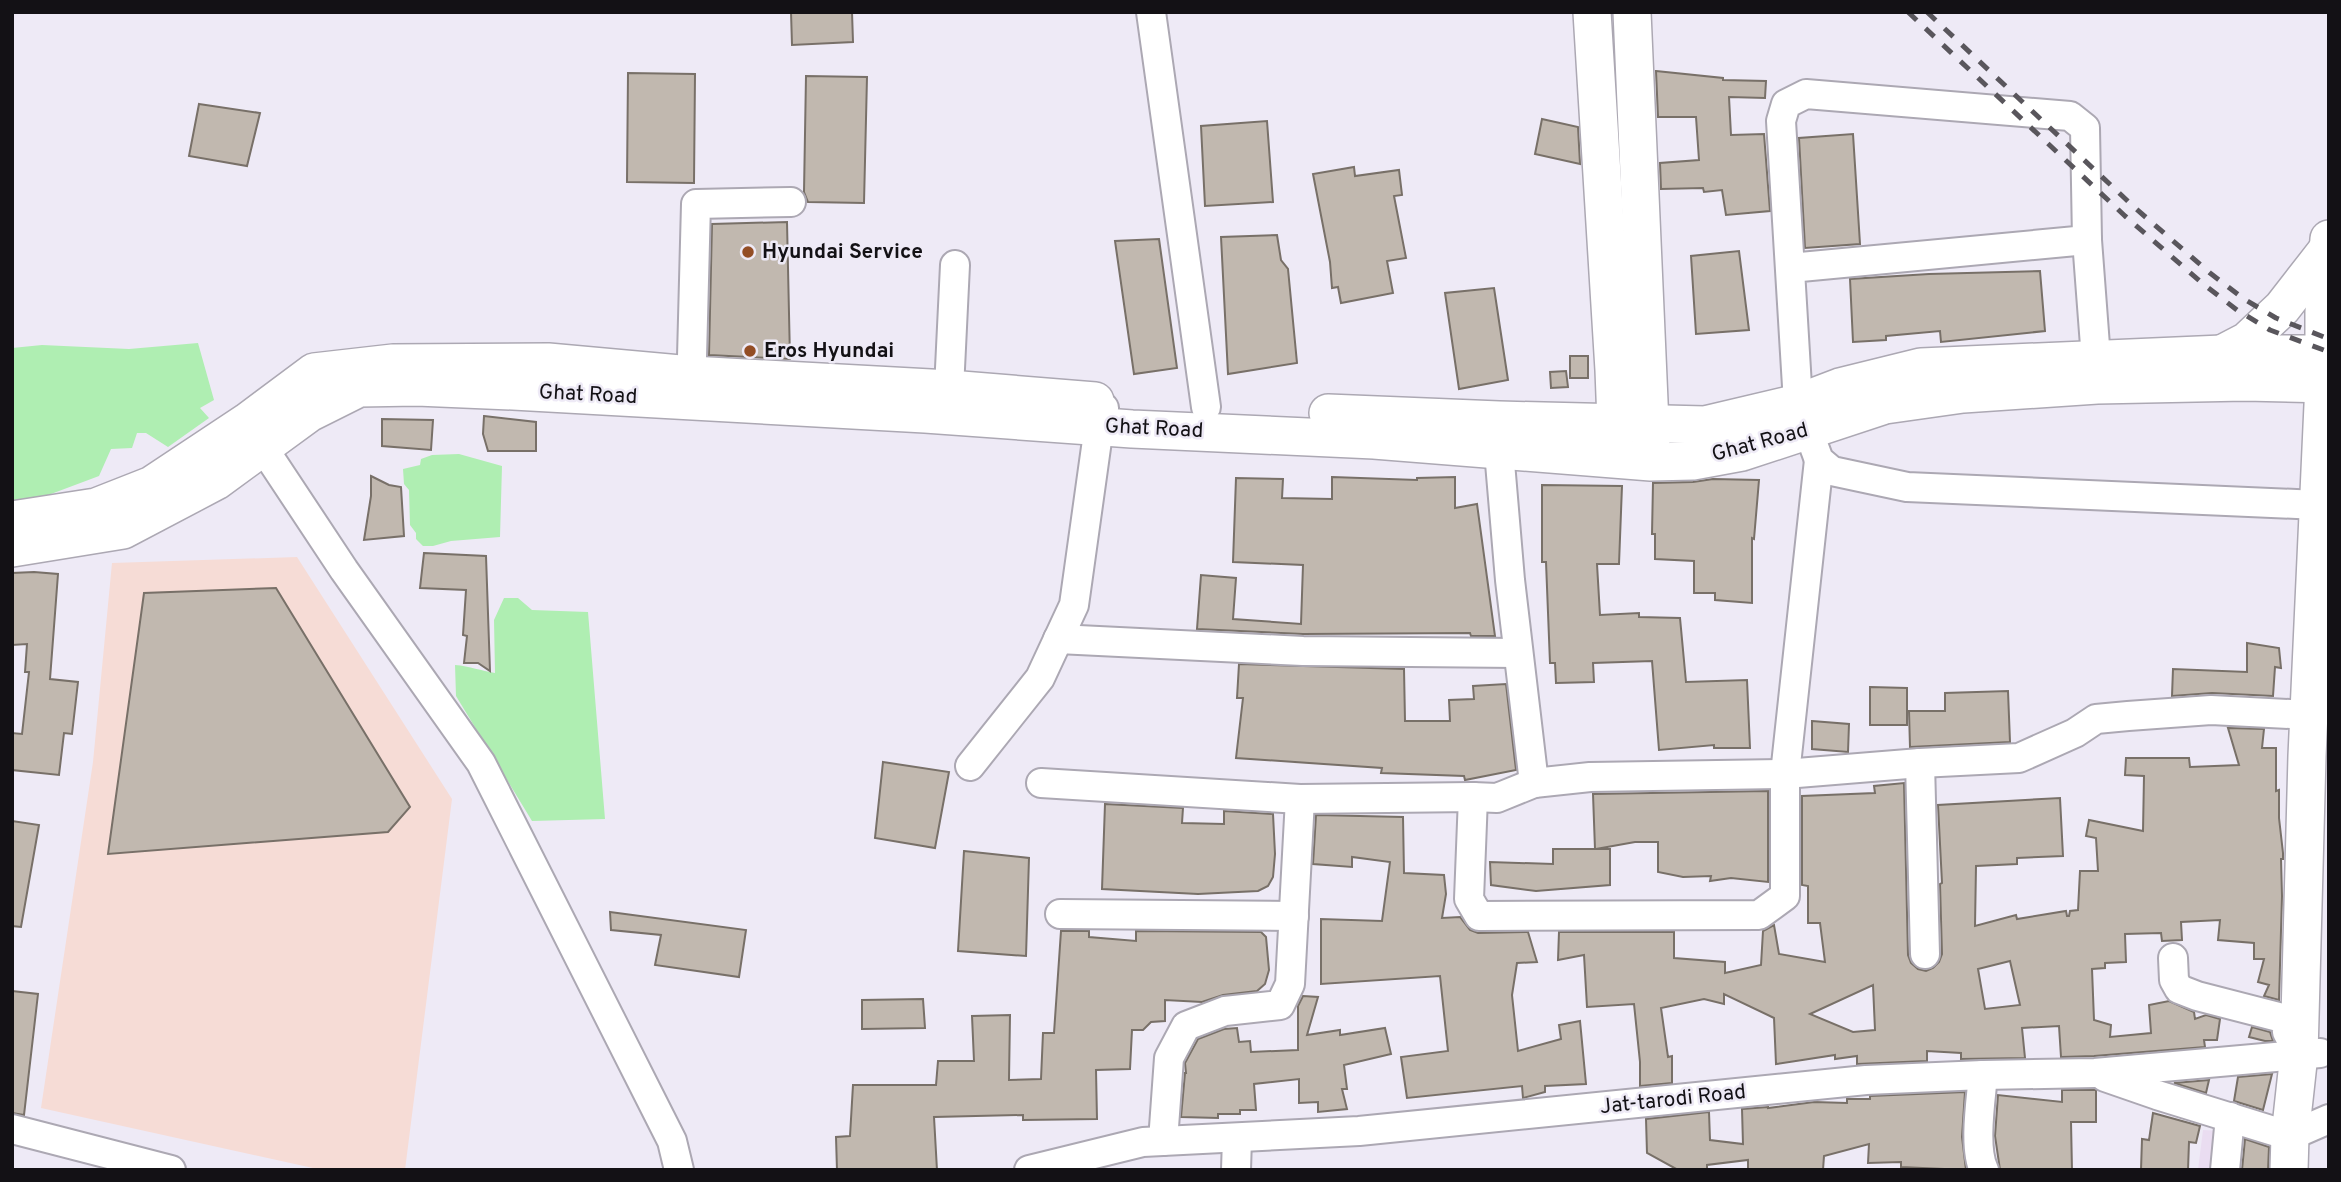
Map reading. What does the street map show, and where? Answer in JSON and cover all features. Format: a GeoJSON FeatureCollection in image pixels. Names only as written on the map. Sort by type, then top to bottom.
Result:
{"type":"FeatureCollection","features":[{"type":"Feature","properties":{"kind":"main road"},"geometry":{"type":"LineString","coordinates":[[1592,12],[1614,370],[1626,435]]}},
{"type":"Feature","properties":{"kind":"main road"},"geometry":{"type":"LineString","coordinates":[[1626,435],[1649,382],[1632,12]]}},
{"type":"Feature","properties":{"kind":"main road"},"geometry":{"type":"LineString","coordinates":[[2312,1170],[2306,1137],[2309,1053],[2309,715],[2321,637],[2318,505],[2326,369],[2324,312],[2329,239]]}},
{"type":"Feature","properties":{"kind":"main road"},"geometry":{"type":"LineString","coordinates":[[2222,354],[2247,341],[2282,308],[2328,249]]}},
{"type":"Feature","properties":{"kind":"main road","name":"Ghat Road"},"geometry":{"type":"LineString","coordinates":[[1809,431],[1840,387],[1922,367],[2222,354],[2326,369]]}},
{"type":"Feature","properties":{"kind":"main road","name":"Ghat Road"},"geometry":{"type":"LineString","coordinates":[[12,548],[123,530],[216,481],[254,435],[314,372],[380,364],[548,362],[691,388],[947,402],[1102,414],[1499,451],[1705,425],[1809,431]]}},
{"type":"Feature","properties":{"kind":"main road","name":"Ghat Road"},"geometry":{"type":"LineString","coordinates":[[1102,414],[1206,407],[1499,421],[1577,421],[1626,435],[1651,462],[1693,461],[1742,452],[1885,405],[1963,394],[2097,385],[2245,382],[2326,369]]}},
{"type":"Feature","properties":{"kind":"main road"},"geometry":{"type":"LineString","coordinates":[[1577,421],[1614,370]]}},
{"type":"Feature","properties":{"kind":"main road"},"geometry":{"type":"LineString","coordinates":[[1649,382],[1705,425]]}},
{"type":"Feature","properties":{"kind":"main road","name":"Ghat Road"},"geometry":{"type":"LineString","coordinates":[[12,520],[96,508],[152,485],[254,435]]}},
{"type":"Feature","properties":{"kind":"main road"},"geometry":{"type":"LineString","coordinates":[[2309,1053],[2329,858]]}},
{"type":"Feature","properties":{"kind":"street"},"geometry":{"type":"LineString","coordinates":[[1151,12],[1206,407]]}},
{"type":"Feature","properties":{"kind":"street"},"geometry":{"type":"LineString","coordinates":[[1474,797],[1469,899],[1479,916],[1759,915],[1784,896],[1785,774],[1809,431],[1790,268],[1781,121],[1786,104],[1806,94],[2070,116],[2084,128],[2087,240],[2096,359]]}},
{"type":"Feature","properties":{"kind":"street"},"geometry":{"type":"LineString","coordinates":[[691,388],[696,204],[791,202]]}},
{"type":"Feature","properties":{"kind":"street"},"geometry":{"type":"LineString","coordinates":[[1790,268],[2087,240]]}},
{"type":"Feature","properties":{"kind":"street"},"geometry":{"type":"LineString","coordinates":[[947,402],[955,265]]}},
{"type":"Feature","properties":{"kind":"street"},"geometry":{"type":"LineString","coordinates":[[970,766],[1040,678],[1074,606],[1102,414]]}},
{"type":"Feature","properties":{"kind":"street"},"geometry":{"type":"LineString","coordinates":[[1809,431],[1832,471],[1907,487],[2318,505]]}},
{"type":"Feature","properties":{"kind":"street"},"geometry":{"type":"LineString","coordinates":[[254,435],[344,570],[481,763],[672,1141],[679,1170]]}},
{"type":"Feature","properties":{"kind":"street"},"geometry":{"type":"LineString","coordinates":[[1499,451],[1518,653],[1534,783]]}},
{"type":"Feature","properties":{"kind":"street"},"geometry":{"type":"LineString","coordinates":[[1058,639],[1303,651],[1518,653]]}},
{"type":"Feature","properties":{"kind":"street"},"geometry":{"type":"LineString","coordinates":[[1041,783],[1300,799],[1497,798],[1534,783],[1590,777],[1785,774],[2019,758],[2075,733],[2096,719],[2211,710],[2309,715]]}},
{"type":"Feature","properties":{"kind":"street"},"geometry":{"type":"LineString","coordinates":[[1920,763],[1926,954]]}},
{"type":"Feature","properties":{"kind":"street"},"geometry":{"type":"LineString","coordinates":[[1163,1141],[1169,1058],[1186,1026],[1226,1011],[1280,1005],[1290,984],[1300,799]]}},
{"type":"Feature","properties":{"kind":"street"},"geometry":{"type":"LineString","coordinates":[[1059,914],[1294,916]]}},
{"type":"Feature","properties":{"kind":"street"},"geometry":{"type":"LineString","coordinates":[[2173,958],[2174,980],[2179,989],[2287,1019],[2287,1032],[2309,1053]]}},
{"type":"Feature","properties":{"kind":"street","name":"Jat-tarodi Road"},"geometry":{"type":"LineString","coordinates":[[1029,1170],[1082,1163],[1143,1142],[1359,1131],[1866,1080],[1983,1074],[2095,1073],[2309,1053]]}},
{"type":"Feature","properties":{"kind":"street"},"geometry":{"type":"LineString","coordinates":[[2095,1073],[2237,1120],[2306,1137]]}},
{"type":"Feature","properties":{"kind":"street"},"geometry":{"type":"LineString","coordinates":[[1983,1074],[1979,1119],[1980,1162],[1984,1170]]}},
{"type":"Feature","properties":{"kind":"street"},"geometry":{"type":"LineString","coordinates":[[2225,1170],[2237,1120]]}},
{"type":"Feature","properties":{"kind":"street"},"geometry":{"type":"LineString","coordinates":[[2237,1120],[2240,1170]]}},
{"type":"Feature","properties":{"kind":"street"},"geometry":{"type":"LineString","coordinates":[[12,1129],[171,1170]]}},
{"type":"Feature","properties":{"kind":"street"},"geometry":{"type":"LineString","coordinates":[[1236,1170],[1237,1138]]}},
{"type":"Feature","properties":{"kind":"shaded area"},"geometry":{"type":"Polygon","coordinates":[[[297,557],[452,799],[405,1170],[322,1170],[41,1108],[93,762],[112,563],[297,557]]]}},
{"type":"Feature","properties":{"kind":"shaded area"},"geometry":{"type":"Polygon","coordinates":[[[2203,1130],[2222,1131],[2220,1170],[2198,1170],[2203,1130]]]}},
{"type":"Feature","properties":{"kind":"green space"},"geometry":{"type":"Polygon","coordinates":[[[198,343],[214,400],[200,408],[209,418],[168,447],[146,433],[137,433],[132,448],[111,449],[99,476],[35,500],[12,502],[12,348],[42,345],[129,349],[198,343]]]}},
{"type":"Feature","properties":{"kind":"green space"},"geometry":{"type":"Polygon","coordinates":[[[459,454],[502,466],[500,537],[423,546],[416,539],[416,533],[410,525],[409,490],[404,484],[403,469],[420,465],[421,459],[432,455],[459,454]]]}},
{"type":"Feature","properties":{"kind":"green space"},"geometry":{"type":"Polygon","coordinates":[[[504,598],[518,598],[532,610],[588,612],[605,819],[532,821],[456,696],[455,665],[495,673],[494,620],[504,598]]]}},
{"type":"Feature","properties":{"kind":"building"},"geometry":{"type":"Polygon","coordinates":[[[791,12],[852,12],[853,42],[792,45],[791,12]]]}},
{"type":"Feature","properties":{"kind":"building"},"geometry":{"type":"Polygon","coordinates":[[[1656,71],[1723,80],[1766,81],[1765,98],[1729,97],[1731,135],[1764,134],[1770,211],[1726,215],[1722,190],[1704,192],[1703,188],[1661,189],[1660,163],[1699,160],[1696,117],[1658,117],[1656,71]]]}},
{"type":"Feature","properties":{"kind":"building"},"geometry":{"type":"Polygon","coordinates":[[[628,73],[695,74],[694,183],[627,182],[628,73]]]}},
{"type":"Feature","properties":{"kind":"building"},"geometry":{"type":"Polygon","coordinates":[[[806,76],[867,77],[864,203],[808,202],[804,192],[806,76]]]}},
{"type":"Feature","properties":{"kind":"building"},"geometry":{"type":"Polygon","coordinates":[[[199,104],[260,113],[247,166],[189,156],[199,104]]]}},
{"type":"Feature","properties":{"kind":"building"},"geometry":{"type":"Polygon","coordinates":[[[1542,119],[1578,127],[1580,164],[1535,154],[1542,119]]]}},
{"type":"Feature","properties":{"kind":"building"},"geometry":{"type":"Polygon","coordinates":[[[1267,121],[1273,202],[1205,206],[1201,126],[1267,121]]]}},
{"type":"Feature","properties":{"kind":"building"},"geometry":{"type":"Polygon","coordinates":[[[1853,134],[1860,244],[1805,248],[1799,138],[1853,134]]]}},
{"type":"Feature","properties":{"kind":"building"},"geometry":{"type":"Polygon","coordinates":[[[1354,167],[1355,176],[1399,170],[1402,195],[1394,196],[1406,258],[1387,261],[1393,293],[1341,303],[1338,287],[1332,288],[1330,262],[1313,174],[1354,167]]]}},
{"type":"Feature","properties":{"kind":"building"},"geometry":{"type":"Polygon","coordinates":[[[787,222],[790,359],[709,355],[712,224],[787,222]]]}},
{"type":"Feature","properties":{"kind":"building"},"geometry":{"type":"Polygon","coordinates":[[[1277,235],[1281,260],[1288,269],[1297,363],[1228,374],[1221,237],[1277,235]]]}},
{"type":"Feature","properties":{"kind":"building"},"geometry":{"type":"Polygon","coordinates":[[[1159,239],[1177,368],[1134,374],[1115,241],[1159,239]]]}},
{"type":"Feature","properties":{"kind":"building"},"geometry":{"type":"Polygon","coordinates":[[[1739,251],[1749,330],[1696,334],[1691,256],[1739,251]]]}},
{"type":"Feature","properties":{"kind":"building"},"geometry":{"type":"Polygon","coordinates":[[[2040,271],[2045,331],[1941,342],[1940,331],[1886,336],[1886,340],[1853,342],[1850,279],[2040,271]]]}},
{"type":"Feature","properties":{"kind":"building"},"geometry":{"type":"Polygon","coordinates":[[[1494,288],[1508,380],[1459,389],[1445,293],[1494,288]]]}},
{"type":"Feature","properties":{"kind":"building"},"geometry":{"type":"Polygon","coordinates":[[[1570,356],[1588,356],[1588,378],[1570,378],[1570,356]]]}},
{"type":"Feature","properties":{"kind":"building"},"geometry":{"type":"Polygon","coordinates":[[[1566,371],[1568,387],[1551,388],[1550,372],[1566,371]]]}},
{"type":"Feature","properties":{"kind":"building"},"geometry":{"type":"Polygon","coordinates":[[[484,416],[536,422],[536,451],[488,451],[483,434],[484,416]]]}},
{"type":"Feature","properties":{"kind":"building"},"geometry":{"type":"Polygon","coordinates":[[[382,419],[433,420],[431,450],[382,446],[382,419]]]}},
{"type":"Feature","properties":{"kind":"building"},"geometry":{"type":"Polygon","coordinates":[[[371,476],[389,485],[401,487],[404,536],[364,540],[371,496],[371,476]]]}},
{"type":"Feature","properties":{"kind":"building"},"geometry":{"type":"Polygon","coordinates":[[[1332,477],[1417,480],[1455,477],[1455,508],[1477,504],[1495,636],[1471,636],[1470,633],[1303,634],[1197,629],[1201,575],[1236,578],[1233,619],[1301,624],[1303,565],[1233,562],[1236,478],[1283,479],[1282,498],[1332,499],[1332,477]]]}},
{"type":"Feature","properties":{"kind":"building"},"geometry":{"type":"Polygon","coordinates":[[[1713,479],[1759,480],[1754,539],[1752,538],[1752,603],[1715,600],[1715,593],[1694,593],[1694,561],[1655,559],[1655,534],[1652,534],[1653,483],[1713,479]]]}},
{"type":"Feature","properties":{"kind":"building"},"geometry":{"type":"Polygon","coordinates":[[[1542,485],[1622,486],[1619,564],[1597,564],[1600,615],[1639,613],[1639,617],[1680,618],[1686,682],[1747,680],[1750,748],[1714,748],[1714,745],[1659,750],[1652,661],[1593,663],[1594,682],[1556,683],[1555,663],[1550,663],[1546,562],[1542,562],[1542,485]]]}},
{"type":"Feature","properties":{"kind":"building"},"geometry":{"type":"Polygon","coordinates":[[[424,553],[486,556],[490,671],[478,663],[464,663],[467,636],[463,635],[466,590],[420,588],[424,553]]]}},
{"type":"Feature","properties":{"kind":"building"},"geometry":{"type":"Polygon","coordinates":[[[12,573],[58,574],[50,679],[78,682],[72,734],[64,733],[59,775],[12,770],[12,733],[22,734],[29,672],[25,672],[27,644],[12,645],[12,573]]]}},
{"type":"Feature","properties":{"kind":"building"},"geometry":{"type":"Polygon","coordinates":[[[276,588],[410,807],[388,832],[108,854],[144,593],[276,588]]]}},
{"type":"Feature","properties":{"kind":"building"},"geometry":{"type":"Polygon","coordinates":[[[2247,643],[2279,648],[2281,668],[2275,667],[2273,696],[2212,693],[2172,696],[2173,669],[2247,672],[2247,643]]]}},
{"type":"Feature","properties":{"kind":"building"},"geometry":{"type":"Polygon","coordinates":[[[1239,664],[1404,669],[1405,721],[1450,721],[1449,700],[1474,699],[1473,686],[1506,684],[1516,770],[1465,780],[1464,776],[1381,773],[1382,768],[1236,758],[1243,698],[1237,698],[1239,664]]]}},
{"type":"Feature","properties":{"kind":"building"},"geometry":{"type":"Polygon","coordinates":[[[1870,687],[1907,688],[1907,725],[1870,725],[1870,687]]]}},
{"type":"Feature","properties":{"kind":"building"},"geometry":{"type":"Polygon","coordinates":[[[2008,691],[2010,742],[1910,747],[1909,711],[1945,711],[1945,693],[2008,691]]]}},
{"type":"Feature","properties":{"kind":"building"},"geometry":{"type":"Polygon","coordinates":[[[1812,721],[1849,724],[1848,752],[1812,749],[1812,721]]]}},
{"type":"Feature","properties":{"kind":"building"},"geometry":{"type":"Polygon","coordinates":[[[2228,728],[2264,729],[2262,748],[2276,748],[2276,791],[2279,790],[2283,853],[2279,1000],[2264,996],[2269,985],[2258,982],[2264,959],[2254,959],[2254,943],[2218,940],[2220,920],[2181,922],[2182,940],[2162,941],[2161,933],[2125,934],[2126,962],[2105,963],[2105,968],[2092,969],[2094,1020],[2111,1025],[2110,1037],[2151,1033],[2149,1005],[2169,1001],[2194,1012],[2195,1019],[2206,1015],[2220,1019],[2217,1040],[2204,1040],[2205,1047],[2061,1057],[2059,1026],[2022,1028],[2025,1058],[1961,1059],[1961,1053],[1927,1051],[1927,1061],[1857,1064],[1857,1056],[1835,1059],[1835,1055],[1776,1064],[1774,1018],[1724,994],[1724,1004],[1704,999],[1661,1008],[1668,1057],[1672,1056],[1672,1083],[1640,1086],[1634,1004],[1587,1007],[1584,955],[1558,960],[1559,932],[1674,932],[1674,958],[1725,962],[1725,973],[1761,965],[1763,931],[1774,925],[1779,954],[1825,962],[1820,923],[1808,923],[1808,886],[1802,885],[1802,796],[1875,793],[1874,786],[1904,783],[1908,955],[1911,963],[1926,971],[1939,962],[1942,954],[1938,805],[2060,798],[2063,856],[2017,858],[2017,864],[1976,866],[1975,926],[2016,915],[2017,919],[2066,911],[2069,916],[2070,911],[2078,910],[2080,871],[2098,871],[2096,838],[2086,836],[2089,820],[2143,831],[2144,776],[2125,775],[2126,758],[2189,758],[2190,767],[2239,765],[2228,728]],[[2010,961],[1978,969],[1985,1009],[2020,1005],[2010,961]],[[1873,985],[1810,1014],[1853,1032],[1875,1030],[1873,985]]]}},
{"type":"Feature","properties":{"kind":"building"},"geometry":{"type":"Polygon","coordinates":[[[883,762],[949,772],[935,848],[875,838],[883,762]]]}},
{"type":"Feature","properties":{"kind":"building"},"geometry":{"type":"Polygon","coordinates":[[[1768,791],[1768,882],[1731,878],[1710,881],[1711,876],[1683,877],[1658,872],[1658,842],[1635,842],[1596,849],[1610,849],[1610,885],[1536,891],[1491,885],[1490,862],[1553,864],[1553,849],[1595,849],[1593,794],[1768,791]]]}},
{"type":"Feature","properties":{"kind":"building"},"geometry":{"type":"Polygon","coordinates":[[[1105,804],[1183,808],[1182,823],[1224,824],[1224,811],[1273,814],[1273,877],[1268,886],[1258,891],[1198,894],[1102,889],[1105,804]]]}},
{"type":"Feature","properties":{"kind":"building"},"geometry":{"type":"Polygon","coordinates":[[[1316,815],[1403,817],[1404,873],[1444,875],[1446,894],[1442,918],[1460,917],[1470,930],[1478,933],[1528,932],[1537,962],[1517,963],[1512,995],[1518,1051],[1561,1039],[1559,1025],[1580,1021],[1586,1084],[1545,1086],[1545,1092],[1523,1098],[1522,1086],[1407,1098],[1401,1057],[1448,1051],[1440,976],[1321,984],[1321,919],[1382,921],[1390,862],[1352,857],[1352,867],[1313,864],[1316,815]]]}},
{"type":"Feature","properties":{"kind":"building"},"geometry":{"type":"Polygon","coordinates":[[[12,821],[39,825],[21,927],[12,926],[12,821]]]}},
{"type":"Feature","properties":{"kind":"building"},"geometry":{"type":"Polygon","coordinates":[[[964,851],[1029,858],[1026,956],[958,951],[964,851]]]}},
{"type":"Feature","properties":{"kind":"building"},"geometry":{"type":"Polygon","coordinates":[[[610,912],[746,930],[739,977],[655,965],[661,935],[611,930],[610,912]]]}},
{"type":"Feature","properties":{"kind":"building"},"geometry":{"type":"Polygon","coordinates":[[[1061,931],[1089,931],[1089,937],[1136,941],[1136,931],[1261,932],[1266,937],[1269,970],[1265,984],[1257,991],[1223,995],[1202,1002],[1165,1000],[1165,1021],[1151,1022],[1143,1030],[1132,1030],[1130,1069],[1096,1070],[1097,1119],[1023,1120],[1023,1115],[934,1117],[937,1170],[837,1170],[836,1137],[850,1136],[853,1085],[936,1085],[938,1061],[974,1061],[972,1016],[1010,1015],[1009,1080],[1041,1079],[1043,1033],[1054,1033],[1061,931]]]}},
{"type":"Feature","properties":{"kind":"building"},"geometry":{"type":"Polygon","coordinates":[[[12,991],[38,994],[24,1115],[12,1113],[12,991]]]}},
{"type":"Feature","properties":{"kind":"building"},"geometry":{"type":"Polygon","coordinates":[[[1303,996],[1318,997],[1307,1035],[1340,1030],[1340,1035],[1385,1028],[1391,1054],[1344,1065],[1347,1089],[1342,1089],[1347,1109],[1318,1112],[1318,1102],[1299,1103],[1299,1079],[1254,1084],[1256,1110],[1240,1110],[1240,1114],[1218,1114],[1218,1118],[1181,1117],[1185,1063],[1198,1039],[1224,1029],[1237,1028],[1239,1042],[1250,1041],[1251,1052],[1298,1050],[1298,1006],[1303,996]]]}},
{"type":"Feature","properties":{"kind":"building"},"geometry":{"type":"Polygon","coordinates":[[[923,999],[925,1028],[862,1029],[862,1000],[923,999]]]}},
{"type":"Feature","properties":{"kind":"building"},"geometry":{"type":"Polygon","coordinates":[[[2252,1027],[2270,1032],[2273,1041],[2249,1037],[2252,1027]]]}},
{"type":"Feature","properties":{"kind":"building"},"geometry":{"type":"Polygon","coordinates":[[[2272,1074],[2263,1110],[2234,1101],[2238,1077],[2272,1074]]]}},
{"type":"Feature","properties":{"kind":"building"},"geometry":{"type":"Polygon","coordinates":[[[2209,1080],[2206,1093],[2174,1083],[2209,1080]]]}},
{"type":"Feature","properties":{"kind":"building"},"geometry":{"type":"Polygon","coordinates":[[[2062,1090],[2096,1090],[2096,1122],[2071,1122],[2072,1170],[2000,1170],[1995,1136],[1998,1095],[2062,1102],[2062,1090]]]}},
{"type":"Feature","properties":{"kind":"building"},"geometry":{"type":"Polygon","coordinates":[[[1965,1092],[1962,1137],[1966,1170],[1901,1167],[1901,1162],[1868,1163],[1869,1144],[1824,1156],[1823,1170],[1748,1170],[1748,1160],[1707,1165],[1707,1170],[1678,1170],[1647,1153],[1646,1119],[1709,1112],[1710,1140],[1743,1144],[1742,1109],[1814,1102],[1847,1103],[1847,1099],[1870,1099],[1870,1096],[1965,1092]]]}},
{"type":"Feature","properties":{"kind":"building"},"geometry":{"type":"Polygon","coordinates":[[[2153,1113],[2200,1126],[2196,1143],[2189,1142],[2188,1170],[2141,1170],[2142,1139],[2149,1140],[2153,1113]]]}},
{"type":"Feature","properties":{"kind":"building"},"geometry":{"type":"Polygon","coordinates":[[[2245,1139],[2269,1147],[2268,1170],[2242,1170],[2245,1139]]]}},
{"type":"Feature","properties":{"kind":"railway"},"geometry":{"type":"LineString","coordinates":[[1908,12],[2125,216],[2202,283],[2237,310],[2270,330],[2329,352]]}},
{"type":"Feature","properties":{"kind":"railway"},"geometry":{"type":"LineString","coordinates":[[1927,12],[2134,207],[2210,273],[2244,299],[2276,318],[2329,339]]}},
{"type":"Feature","properties":{"kind":"place","name":"Hyundai Service"},"geometry":{"type":"Point","coordinates":[748,252]}},
{"type":"Feature","properties":{"kind":"place","name":"Eros Hyundai"},"geometry":{"type":"Point","coordinates":[750,351]}}]}
